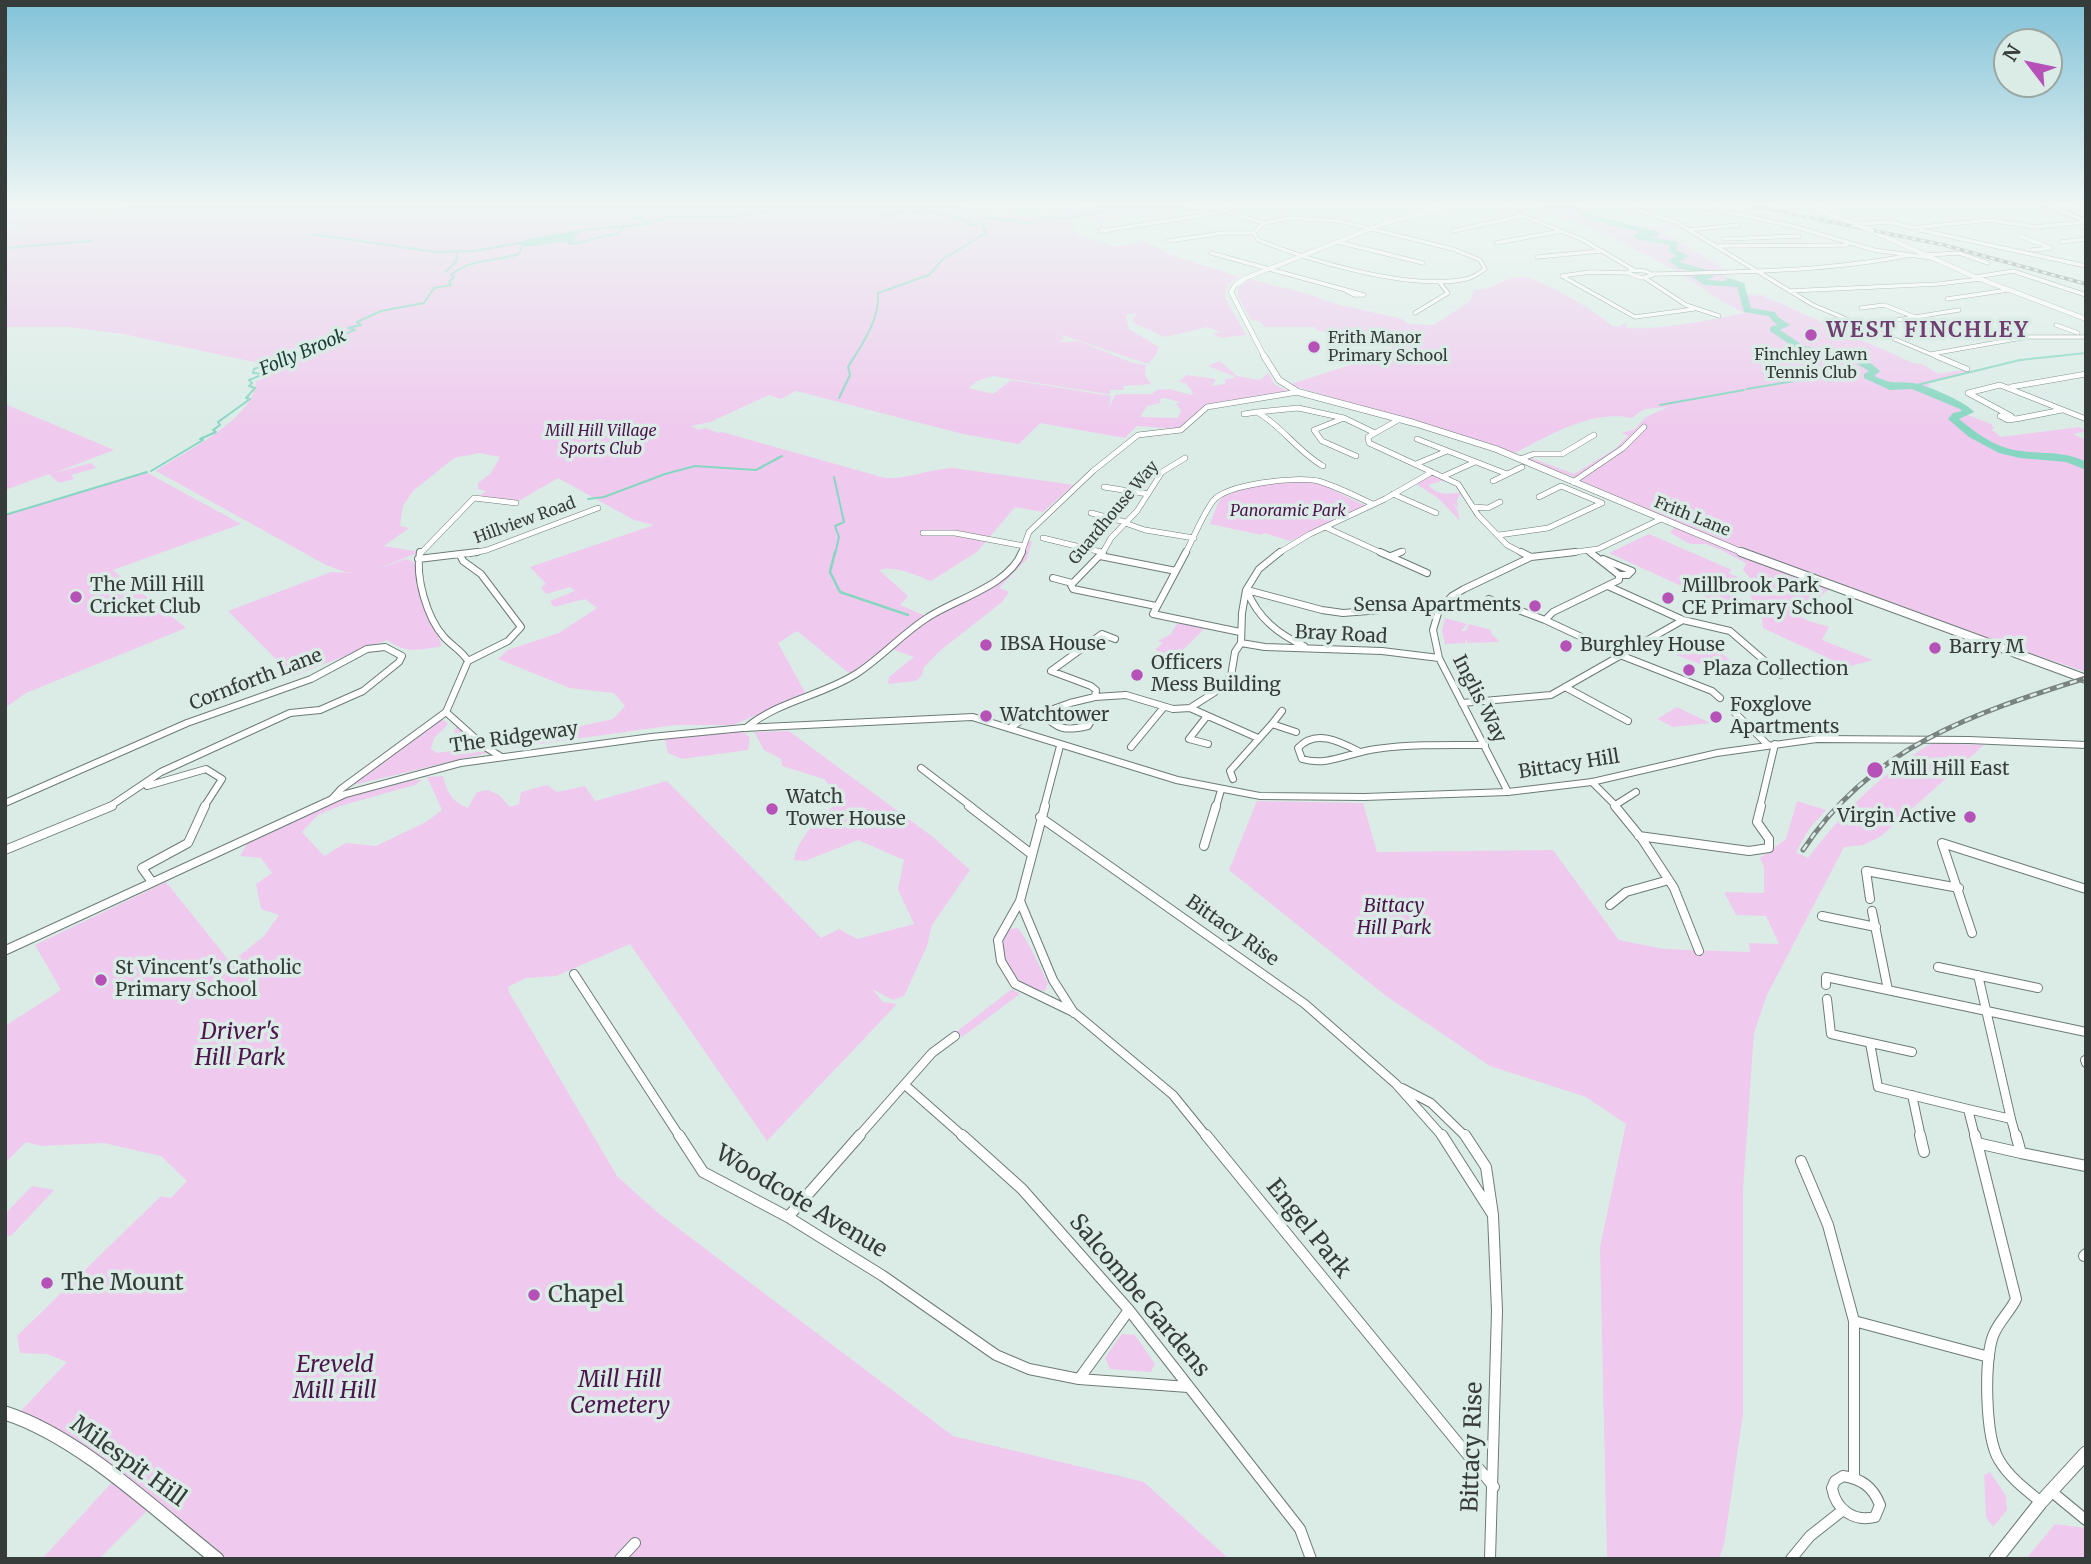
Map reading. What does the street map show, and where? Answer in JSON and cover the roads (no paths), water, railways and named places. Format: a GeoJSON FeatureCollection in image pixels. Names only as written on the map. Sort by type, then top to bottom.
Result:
{"type":"FeatureCollection","features":[{"type":"Feature","properties":{"kind":"main road","name":"The Ridgeway"},"geometry":{"type":"LineString","coordinates":[[5,951],[332,799],[429,769],[500,756],[746,728],[943,716],[973,717],[1060,746]]}},
{"type":"Feature","properties":{"kind":"main road","name":"Bittacy Hill"},"geometry":{"type":"LineString","coordinates":[[1060,746],[1176,780],[1221,790],[1259,796],[1364,797],[1508,792],[1592,782],[1771,744],[1817,739],[1868,738],[2086,745]]}},
{"type":"Feature","properties":{"kind":"street","name":"Frith Lane"},"geometry":{"type":"LineString","coordinates":[[1246,279],[1239,282],[1231,292],[1274,374],[1287,387],[1400,419],[1520,459],[1661,519],[1933,625],[2086,679]]}},
{"type":"Feature","properties":{"kind":"street"},"geometry":{"type":"LineString","coordinates":[[1305,279],[1345,290]]}},
{"type":"Feature","properties":{"kind":"street"},"geometry":{"type":"LineString","coordinates":[[1399,279],[1440,283],[1467,279]]}},
{"type":"Feature","properties":{"kind":"street"},"geometry":{"type":"LineString","coordinates":[[1567,279],[1635,317],[1694,309]]}},
{"type":"Feature","properties":{"kind":"street"},"geometry":{"type":"LineString","coordinates":[[1646,279],[1676,300],[1694,309],[1719,316]]}},
{"type":"Feature","properties":{"kind":"street"},"geometry":{"type":"LineString","coordinates":[[1767,279],[1813,305],[1967,369]]}},
{"type":"Feature","properties":{"kind":"street"},"geometry":{"type":"LineString","coordinates":[[1788,291],[1938,284],[1971,279]]}},
{"type":"Feature","properties":{"kind":"street"},"geometry":{"type":"LineString","coordinates":[[1980,279],[2086,319]]}},
{"type":"Feature","properties":{"kind":"street"},"geometry":{"type":"LineString","coordinates":[[2037,279],[2086,295]]}},
{"type":"Feature","properties":{"kind":"street"},"geometry":{"type":"LineString","coordinates":[[1415,313],[1448,293],[1440,283]]}},
{"type":"Feature","properties":{"kind":"street"},"geometry":{"type":"LineString","coordinates":[[1947,299],[2008,290]]}},
{"type":"Feature","properties":{"kind":"street"},"geometry":{"type":"LineString","coordinates":[[1861,308],[1884,305],[1915,317]]}},
{"type":"Feature","properties":{"kind":"street"},"geometry":{"type":"LineString","coordinates":[[1864,326],[1959,310]]}},
{"type":"Feature","properties":{"kind":"street"},"geometry":{"type":"LineString","coordinates":[[2056,325],[2086,336]]}},
{"type":"Feature","properties":{"kind":"street"},"geometry":{"type":"LineString","coordinates":[[1930,354],[2018,337],[2054,334],[2086,336]]}},
{"type":"Feature","properties":{"kind":"street"},"geometry":{"type":"LineString","coordinates":[[2010,387],[2086,374]]}},
{"type":"Feature","properties":{"kind":"street"},"geometry":{"type":"LineString","coordinates":[[2063,410],[2013,417],[1968,393],[1999,385],[2010,387],[2086,419]]}},
{"type":"Feature","properties":{"kind":"street"},"geometry":{"type":"LineString","coordinates":[[746,728],[760,716],[855,675],[928,617],[987,588],[1019,559],[1029,532],[1093,471],[1138,435],[1146,432],[1175,433],[1187,427],[1207,407],[1298,392]]}},
{"type":"Feature","properties":{"kind":"street"},"geometry":{"type":"LineString","coordinates":[[1244,414],[1298,408],[1344,418],[1373,432]]}},
{"type":"Feature","properties":{"kind":"street"},"geometry":{"type":"LineString","coordinates":[[1257,412],[1274,421],[1305,457],[1322,466]]}},
{"type":"Feature","properties":{"kind":"street"},"geometry":{"type":"LineString","coordinates":[[1344,418],[1315,429],[1314,433],[1322,441],[1356,456]]}},
{"type":"Feature","properties":{"kind":"street"},"geometry":{"type":"LineString","coordinates":[[1400,419],[1373,432],[1368,437],[1369,443],[1444,476],[1463,488],[1478,515],[1507,545],[1531,557]]}},
{"type":"Feature","properties":{"kind":"street"},"geometry":{"type":"LineString","coordinates":[[1573,482],[1623,448],[1644,427]]}},
{"type":"Feature","properties":{"kind":"street"},"geometry":{"type":"LineString","coordinates":[[1520,459],[1534,454],[1562,454],[1594,435]]}},
{"type":"Feature","properties":{"kind":"street"},"geometry":{"type":"LineString","coordinates":[[1417,439],[1507,474]]}},
{"type":"Feature","properties":{"kind":"street"},"geometry":{"type":"LineString","coordinates":[[1584,440],[1592,443]]}},
{"type":"Feature","properties":{"kind":"street"},"geometry":{"type":"LineString","coordinates":[[1416,464],[1448,450]]}},
{"type":"Feature","properties":{"kind":"street","name":"Guardhouse Way"},"geometry":{"type":"LineString","coordinates":[[1156,606],[1071,587],[1137,511],[1162,472],[1185,457]]}},
{"type":"Feature","properties":{"kind":"street"},"geometry":{"type":"LineString","coordinates":[[1444,476],[1475,462]]}},
{"type":"Feature","properties":{"kind":"street"},"geometry":{"type":"LineString","coordinates":[[1493,481],[1522,467]]}},
{"type":"Feature","properties":{"kind":"street"},"geometry":{"type":"LineString","coordinates":[[1010,728],[1020,721],[1095,697],[1126,695],[1164,707],[1180,710],[1190,708],[1227,681],[1233,669],[1235,650],[1241,643],[1240,632],[1247,590],[1250,582],[1273,557],[1296,541],[1432,472]]}},
{"type":"Feature","properties":{"kind":"street"},"geometry":{"type":"LineString","coordinates":[[1240,632],[1153,614],[1214,499],[1236,487],[1306,479],[1319,481],[1373,504]]}},
{"type":"Feature","properties":{"kind":"street"},"geometry":{"type":"LineString","coordinates":[[1499,535],[1548,528],[1602,503],[1561,486],[1539,497]]}},
{"type":"Feature","properties":{"kind":"street"},"geometry":{"type":"LineString","coordinates":[[1104,487],[1148,494]]}},
{"type":"Feature","properties":{"kind":"street"},"geometry":{"type":"LineString","coordinates":[[1393,494],[1436,513]]}},
{"type":"Feature","properties":{"kind":"street"},"geometry":{"type":"LineString","coordinates":[[468,661],[441,634],[421,579],[418,559],[420,552],[474,498],[516,503]]}},
{"type":"Feature","properties":{"kind":"street"},"geometry":{"type":"LineString","coordinates":[[1474,507],[1488,508],[1500,502]]}},
{"type":"Feature","properties":{"kind":"street","name":"Hillview Road"},"geometry":{"type":"LineString","coordinates":[[418,559],[460,555],[504,544],[598,508]]}},
{"type":"Feature","properties":{"kind":"street"},"geometry":{"type":"LineString","coordinates":[[1091,513],[1145,530],[1194,538]]}},
{"type":"Feature","properties":{"kind":"street","name":"Inglis Way"},"geometry":{"type":"LineString","coordinates":[[1508,792],[1439,658],[1433,630],[1435,619],[1444,603],[1464,589],[1531,557],[1548,553],[1589,551],[1610,544],[1661,519]]}},
{"type":"Feature","properties":{"kind":"street"},"geometry":{"type":"LineString","coordinates":[[1325,527],[1427,573]]}},
{"type":"Feature","properties":{"kind":"street"},"geometry":{"type":"LineString","coordinates":[[923,533],[955,533],[1024,546]]}},
{"type":"Feature","properties":{"kind":"street"},"geometry":{"type":"LineString","coordinates":[[1054,540],[1060,533]]}},
{"type":"Feature","properties":{"kind":"street"},"geometry":{"type":"LineString","coordinates":[[1043,538],[1176,571]]}},
{"type":"Feature","properties":{"kind":"street"},"geometry":{"type":"LineString","coordinates":[[1391,556],[1403,551]]}},
{"type":"Feature","properties":{"kind":"street"},"geometry":{"type":"LineString","coordinates":[[1589,551],[1619,575],[1628,575],[1632,571],[1599,558]]}},
{"type":"Feature","properties":{"kind":"street"},"geometry":{"type":"LineString","coordinates":[[332,799],[341,789],[446,712],[468,661],[508,641],[521,627],[481,574],[463,561],[460,555]]}},
{"type":"Feature","properties":{"kind":"street"},"geometry":{"type":"LineString","coordinates":[[1545,620],[1553,612],[1619,580],[1619,575]]}},
{"type":"Feature","properties":{"kind":"street"},"geometry":{"type":"LineString","coordinates":[[1053,578],[1072,583]]}},
{"type":"Feature","properties":{"kind":"street"},"geometry":{"type":"LineString","coordinates":[[1608,586],[1683,620],[1730,631],[1781,675]]}},
{"type":"Feature","properties":{"kind":"street"},"geometry":{"type":"LineString","coordinates":[[1247,590],[1322,610],[1343,613],[1381,610]]}},
{"type":"Feature","properties":{"kind":"street"},"geometry":{"type":"LineString","coordinates":[[1247,590],[1258,613],[1279,633],[1311,649]]}},
{"type":"Feature","properties":{"kind":"street"},"geometry":{"type":"LineString","coordinates":[[1489,599],[1712,691],[1720,698]]}},
{"type":"Feature","properties":{"kind":"street"},"geometry":{"type":"LineString","coordinates":[[1462,703],[1551,695],[1683,620]]}},
{"type":"Feature","properties":{"kind":"street"},"geometry":{"type":"LineString","coordinates":[[1095,697],[1096,690],[1091,686],[1051,671],[1102,634],[1115,639]]}},
{"type":"Feature","properties":{"kind":"street","name":"Bray Road"},"geometry":{"type":"LineString","coordinates":[[1241,643],[1382,651],[1439,658]]}},
{"type":"Feature","properties":{"kind":"street","name":"Cornforth Lane"},"geometry":{"type":"LineString","coordinates":[[5,803],[71,772],[133,750],[208,714],[311,679],[367,649],[385,647],[401,655],[399,662],[363,691],[320,710],[290,713],[161,772],[146,786]]}},
{"type":"Feature","properties":{"kind":"street"},"geometry":{"type":"LineString","coordinates":[[1564,687],[1628,721]]}},
{"type":"Feature","properties":{"kind":"street"},"geometry":{"type":"LineString","coordinates":[[1131,747],[1164,707]]}},
{"type":"Feature","properties":{"kind":"street"},"geometry":{"type":"LineString","coordinates":[[1190,708],[1258,738]]}},
{"type":"Feature","properties":{"kind":"street"},"geometry":{"type":"LineString","coordinates":[[1233,779],[1230,771],[1283,711]]}},
{"type":"Feature","properties":{"kind":"street"},"geometry":{"type":"LineString","coordinates":[[446,712],[460,722],[487,750],[500,756]]}},
{"type":"Feature","properties":{"kind":"street"},"geometry":{"type":"LineString","coordinates":[[1639,836],[1749,852],[1769,848],[1769,839],[1757,822],[1771,744],[1734,712]]}},
{"type":"Feature","properties":{"kind":"street"},"geometry":{"type":"LineString","coordinates":[[1042,713],[1058,730],[1063,731],[1088,726],[1095,716]]}},
{"type":"Feature","properties":{"kind":"street"},"geometry":{"type":"LineString","coordinates":[[1207,716],[1189,739],[1208,744]]}},
{"type":"Feature","properties":{"kind":"street"},"geometry":{"type":"LineString","coordinates":[[1272,723],[1296,732]]}},
{"type":"Feature","properties":{"kind":"street"},"geometry":{"type":"LineString","coordinates":[[1358,751],[1318,737],[1305,740],[1298,748],[1302,759],[1308,762],[1337,759],[1358,751],[1434,745],[1485,745]]}},
{"type":"Feature","properties":{"kind":"street","name":"Engel Park"},"geometry":{"type":"LineString","coordinates":[[1060,746],[1030,853],[1020,901],[998,940],[1001,961],[1015,984],[1074,1013],[1173,1095],[1494,1487]]}},
{"type":"Feature","properties":{"kind":"street"},"geometry":{"type":"LineString","coordinates":[[920,768],[1030,853]]}},
{"type":"Feature","properties":{"kind":"street"},"geometry":{"type":"LineString","coordinates":[[5,850],[121,802],[146,786],[169,782],[189,772],[206,769],[222,779],[205,806],[188,843],[142,868],[152,882]]}},
{"type":"Feature","properties":{"kind":"street"},"geometry":{"type":"LineString","coordinates":[[1592,782],[1617,804],[1669,880],[1682,905],[1699,951]]}},
{"type":"Feature","properties":{"kind":"street"},"geometry":{"type":"LineString","coordinates":[[1204,846],[1221,790]]}},
{"type":"Feature","properties":{"kind":"street"},"geometry":{"type":"LineString","coordinates":[[1617,804],[1636,792]]}},
{"type":"Feature","properties":{"kind":"street","name":"Bittacy Rise"},"geometry":{"type":"LineString","coordinates":[[1040,817],[1305,1004],[1396,1084],[1447,1141],[1493,1215]]}},
{"type":"Feature","properties":{"kind":"street"},"geometry":{"type":"LineString","coordinates":[[1972,933],[1942,843],[2086,889]]}},
{"type":"Feature","properties":{"kind":"street"},"geometry":{"type":"LineString","coordinates":[[1870,899],[1866,872],[1959,888]]}},
{"type":"Feature","properties":{"kind":"street"},"geometry":{"type":"LineString","coordinates":[[1610,905],[1626,892],[1669,880]]}},
{"type":"Feature","properties":{"kind":"street","name":"Engel Park"},"geometry":{"type":"LineString","coordinates":[[1020,901],[1053,980],[1074,1013]]}},
{"type":"Feature","properties":{"kind":"street"},"geometry":{"type":"LineString","coordinates":[[1872,911],[1888,990]]}},
{"type":"Feature","properties":{"kind":"street"},"geometry":{"type":"LineString","coordinates":[[1822,916],[1876,927]]}},
{"type":"Feature","properties":{"kind":"street"},"geometry":{"type":"LineString","coordinates":[[1938,967],[2038,988]]}},
{"type":"Feature","properties":{"kind":"street","name":"Woodcote Avenue"},"geometry":{"type":"LineString","coordinates":[[574,974],[703,1172],[788,1217],[883,1276],[996,1355],[1029,1369],[1079,1379],[1188,1387]]}},
{"type":"Feature","properties":{"kind":"street"},"geometry":{"type":"LineString","coordinates":[[1978,975],[2021,1153]]}},
{"type":"Feature","properties":{"kind":"street"},"geometry":{"type":"LineString","coordinates":[[1826,985],[1826,977],[2086,1032]]}},
{"type":"Feature","properties":{"kind":"street"},"geometry":{"type":"LineString","coordinates":[[1827,999],[1831,1034],[1912,1052]]}},
{"type":"Feature","properties":{"kind":"street"},"geometry":{"type":"LineString","coordinates":[[788,1217],[932,1053],[955,1036]]}},
{"type":"Feature","properties":{"kind":"street"},"geometry":{"type":"LineString","coordinates":[[1870,1043],[1878,1087],[2011,1119]]}},
{"type":"Feature","properties":{"kind":"street","name":"Bittacy Rise"},"geometry":{"type":"LineString","coordinates":[[1396,1084],[1431,1103],[1461,1130],[1486,1167],[1493,1215],[1497,1311],[1494,1487],[1488,1558]]}},
{"type":"Feature","properties":{"kind":"street","name":"Salcombe Gardens"},"geometry":{"type":"LineString","coordinates":[[905,1085],[1022,1189],[1129,1310],[1300,1530],[1311,1559]]}},
{"type":"Feature","properties":{"kind":"street"},"geometry":{"type":"LineString","coordinates":[[1912,1095],[1924,1153]]}},
{"type":"Feature","properties":{"kind":"street"},"geometry":{"type":"LineString","coordinates":[[1968,1109],[2016,1298],[2012,1310],[1994,1335],[1989,1357],[1992,1441],[1995,1454],[2018,1483],[2086,1520]]}},
{"type":"Feature","properties":{"kind":"street"},"geometry":{"type":"LineString","coordinates":[[1976,1143],[2086,1166]]}},
{"type":"Feature","properties":{"kind":"street"},"geometry":{"type":"LineString","coordinates":[[1801,1161],[1828,1226],[1854,1321],[1854,1477]]}},
{"type":"Feature","properties":{"kind":"street"},"geometry":{"type":"LineString","coordinates":[[1079,1379],[1129,1310]]}},
{"type":"Feature","properties":{"kind":"street"},"geometry":{"type":"LineString","coordinates":[[1854,1321],[1989,1357]]}},
{"type":"Feature","properties":{"kind":"street","name":"Milespit Hill"},"geometry":{"type":"LineString","coordinates":[[5,1413],[33,1422],[106,1470],[217,1559]]}},
{"type":"Feature","properties":{"kind":"street"},"geometry":{"type":"LineString","coordinates":[[1996,1559],[2086,1453]]}},
{"type":"Feature","properties":{"kind":"street"},"geometry":{"type":"LineString","coordinates":[[1843,1476],[1854,1477],[1874,1492],[1880,1505],[1879,1512],[1871,1519],[1864,1520],[1843,1510],[1833,1495],[1832,1484],[1843,1476]]}},
{"type":"Feature","properties":{"kind":"street"},"geometry":{"type":"LineString","coordinates":[[1791,1559],[1810,1536],[1843,1510]]}},
{"type":"Feature","properties":{"kind":"street"},"geometry":{"type":"LineString","coordinates":[[620,1559],[635,1544]]}},
{"type":"Feature","properties":{"kind":"waterway","name":"Folly Brook"},"geometry":{"type":"LineString","coordinates":[[151,471],[203,440],[200,439],[216,432],[213,430],[220,425],[218,422],[250,399],[246,398],[255,388],[249,386],[252,383],[249,380],[264,374],[253,373],[254,369],[355,330],[348,328],[361,325],[357,322],[381,311],[424,303],[434,288],[451,285],[449,282],[452,279]]}},
{"type":"Feature","properties":{"kind":"waterway"},"geometry":{"type":"LineString","coordinates":[[839,398],[850,375],[848,367],[873,322],[878,293],[918,279]]}},
{"type":"Feature","properties":{"kind":"waterway"},"geometry":{"type":"LineString","coordinates":[[1699,279],[1704,282],[1729,284],[1728,281],[1741,285],[1747,310],[1772,314],[1774,319],[1785,325],[1773,329],[1801,348],[1860,360],[1875,371],[1867,376],[1890,387],[1913,386],[1964,407],[1969,412],[1953,419],[1987,444],[2020,455],[2068,459],[2086,467]]}},
{"type":"Feature","properties":{"kind":"waterway"},"geometry":{"type":"LineString","coordinates":[[1913,386],[2020,360],[2086,353]]}},
{"type":"Feature","properties":{"kind":"waterway"},"geometry":{"type":"LineString","coordinates":[[1747,389],[1812,378],[1852,375]]}},
{"type":"Feature","properties":{"kind":"waterway"},"geometry":{"type":"LineString","coordinates":[[1660,405],[1744,390]]}},
{"type":"Feature","properties":{"kind":"waterway"},"geometry":{"type":"LineString","coordinates":[[588,499],[604,497],[665,474],[695,466],[756,470],[782,456]]}},
{"type":"Feature","properties":{"kind":"waterway","name":"Folly Brook"},"geometry":{"type":"LineString","coordinates":[[5,515],[147,472]]}},
{"type":"Feature","properties":{"kind":"waterway"},"geometry":{"type":"LineString","coordinates":[[834,477],[844,522],[835,526],[839,537],[835,554]]}},
{"type":"Feature","properties":{"kind":"waterway"},"geometry":{"type":"LineString","coordinates":[[835,552],[830,572],[840,592],[908,615]]}},
{"type":"Feature","properties":{"kind":"railway"},"geometry":{"type":"LineString","coordinates":[[2068,279],[2086,284]]}},
{"type":"Feature","properties":{"kind":"railway"},"geometry":{"type":"LineString","coordinates":[[1803,850],[1830,814],[1860,785],[1928,738],[2004,705],[2086,678]]}},
{"type":"Feature","properties":{"kind":"place","name":"Finchley Lawn Tennis Club"},"geometry":{"type":"Point","coordinates":[1811,335]}},
{"type":"Feature","properties":{"kind":"place","name":"Frith Manor Primary School"},"geometry":{"type":"Point","coordinates":[1314,347]}},
{"type":"Feature","properties":{"kind":"place","name":"The Mill Hill Cricket Club"},"geometry":{"type":"Point","coordinates":[76,597]}},
{"type":"Feature","properties":{"kind":"place","name":"Millbrook Park CE Primary School"},"geometry":{"type":"Point","coordinates":[1668,598]}},
{"type":"Feature","properties":{"kind":"place","name":"Sensa Apartments"},"geometry":{"type":"Point","coordinates":[1535,606]}},
{"type":"Feature","properties":{"kind":"place","name":"IBSA House"},"geometry":{"type":"Point","coordinates":[986,645]}},
{"type":"Feature","properties":{"kind":"place","name":"Burghley House"},"geometry":{"type":"Point","coordinates":[1566,646]}},
{"type":"Feature","properties":{"kind":"place","name":"Barry M"},"geometry":{"type":"Point","coordinates":[1935,648]}},
{"type":"Feature","properties":{"kind":"place","name":"Plaza Collection"},"geometry":{"type":"Point","coordinates":[1689,670]}},
{"type":"Feature","properties":{"kind":"place","name":"Officers Mess Building"},"geometry":{"type":"Point","coordinates":[1137,675]}},
{"type":"Feature","properties":{"kind":"place","name":"Watchtower"},"geometry":{"type":"Point","coordinates":[986,716]}},
{"type":"Feature","properties":{"kind":"place","name":"Foxglove Apartments"},"geometry":{"type":"Point","coordinates":[1716,717]}},
{"type":"Feature","properties":{"kind":"place","name":"Mill Hill East"},"geometry":{"type":"Point","coordinates":[1875,770]}},
{"type":"Feature","properties":{"kind":"place","name":"Watch Tower House"},"geometry":{"type":"Point","coordinates":[772,809]}},
{"type":"Feature","properties":{"kind":"place","name":"Virgin Active"},"geometry":{"type":"Point","coordinates":[1970,817]}},
{"type":"Feature","properties":{"kind":"place","name":"St Vincent's Catholic Primary School"},"geometry":{"type":"Point","coordinates":[101,980]}},
{"type":"Feature","properties":{"kind":"place","name":"The Mount"},"geometry":{"type":"Point","coordinates":[47,1283]}},
{"type":"Feature","properties":{"kind":"place","name":"Chapel"},"geometry":{"type":"Point","coordinates":[534,1295]}},
{"type":"Feature","properties":{"kind":"district","name":"WEST FINCHLEY"},"geometry":{"type":"Point","coordinates":[1928,331]}},
{"type":"Feature","properties":{"kind":"park label","name":"Mill Hill Village Sports Club"},"geometry":{"type":"Point","coordinates":[601,440]}},
{"type":"Feature","properties":{"kind":"park label","name":"Panoramic Park"},"geometry":{"type":"Point","coordinates":[1288,511]}},
{"type":"Feature","properties":{"kind":"park label","name":"Bittacy Hill Park"},"geometry":{"type":"Point","coordinates":[1394,918]}},
{"type":"Feature","properties":{"kind":"park label","name":"Driver's Hill Park"},"geometry":{"type":"Point","coordinates":[240,1045]}},
{"type":"Feature","properties":{"kind":"park label","name":"Ereveld Mill Hill"},"geometry":{"type":"Point","coordinates":[335,1378]}},
{"type":"Feature","properties":{"kind":"park label","name":"Mill Hill Cemetery"},"geometry":{"type":"Point","coordinates":[620,1393]}}]}
